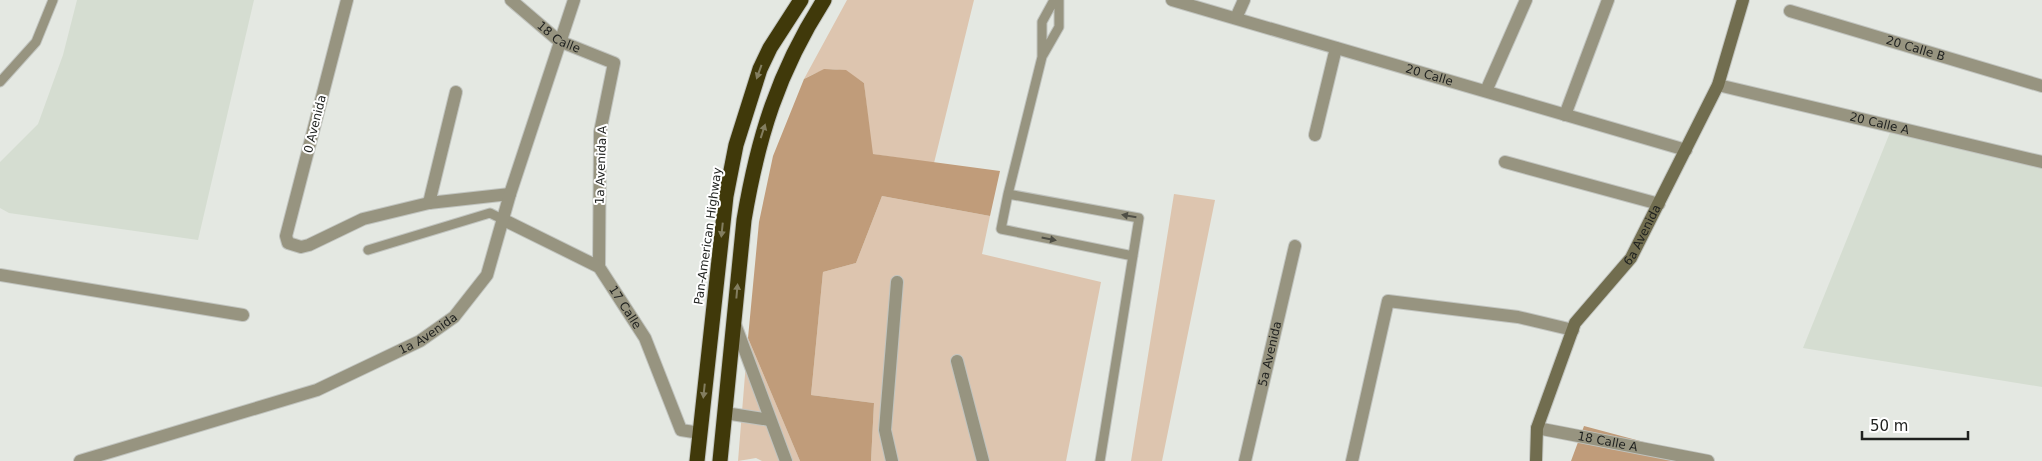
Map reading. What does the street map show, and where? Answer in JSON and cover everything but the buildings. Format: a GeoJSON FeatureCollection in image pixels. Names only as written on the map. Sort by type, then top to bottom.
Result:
{"type":"FeatureCollection","features":[{"type":"Feature","properties":{"kind":"highway"},"geometry":{"type":"LineString","coordinates":[[770,48],[789,0]]}},
{"type":"Feature","properties":{"kind":"highway","name":"Pan-American Highway"},"geometry":{"type":"LineString","coordinates":[[697,461],[726,196],[736,144],[760,70],[770,48],[802,0]]}},
{"type":"Feature","properties":{"kind":"highway"},"geometry":{"type":"LineString","coordinates":[[720,461],[744,220],[761,137],[782,76],[824,0]]}},
{"type":"Feature","properties":{"kind":"street","name":"0 Avenida"},"geometry":{"type":"LineString","coordinates":[[347,0],[286,236],[288,243],[292,246],[309,246],[363,219],[429,203]]}},
{"type":"Feature","properties":{"kind":"street","name":"18 Calle"},"geometry":{"type":"LineString","coordinates":[[511,0],[559,41],[614,63]]}},
{"type":"Feature","properties":{"kind":"street","name":"1a Avenida"},"geometry":{"type":"LineString","coordinates":[[80,461],[317,390],[420,341],[454,317],[487,275],[510,194],[574,0]]}},
{"type":"Feature","properties":{"kind":"street","name":"20 Calle"},"geometry":{"type":"LineString","coordinates":[[1172,0],[1686,150]]}},
{"type":"Feature","properties":{"kind":"street"},"geometry":{"type":"LineString","coordinates":[[1236,18],[1244,0]]}},
{"type":"Feature","properties":{"kind":"street"},"geometry":{"type":"LineString","coordinates":[[1486,92],[1526,0]]}},
{"type":"Feature","properties":{"kind":"street"},"geometry":{"type":"LineString","coordinates":[[1566,114],[1608,0]]}},
{"type":"Feature","properties":{"kind":"street","name":"6a Avenida"},"geometry":{"type":"LineString","coordinates":[[1536,461],[1537,428],[1575,323],[1632,258],[1718,84],[1743,0]]}},
{"type":"Feature","properties":{"kind":"street","name":"20 Calle B"},"geometry":{"type":"LineString","coordinates":[[1790,11],[2042,86]]}},
{"type":"Feature","properties":{"kind":"street"},"geometry":{"type":"LineString","coordinates":[[1315,134],[1336,48]]}},
{"type":"Feature","properties":{"kind":"street","name":"1a Avenida A"},"geometry":{"type":"LineString","coordinates":[[599,267],[600,132],[614,63]]}},
{"type":"Feature","properties":{"kind":"street","name":"20 Calle A"},"geometry":{"type":"LineString","coordinates":[[1718,84],[2042,162]]}},
{"type":"Feature","properties":{"kind":"street"},"geometry":{"type":"LineString","coordinates":[[456,92],[429,203],[510,194]]}},
{"type":"Feature","properties":{"kind":"street"},"geometry":{"type":"LineString","coordinates":[[1505,162],[1659,204]]}},
{"type":"Feature","properties":{"kind":"street"},"geometry":{"type":"LineString","coordinates":[[504,220],[599,267]]}},
{"type":"Feature","properties":{"kind":"street","name":"5a Avenida"},"geometry":{"type":"LineString","coordinates":[[1245,461],[1295,246]]}},
{"type":"Feature","properties":{"kind":"street","name":"17 Calle"},"geometry":{"type":"LineString","coordinates":[[599,267],[645,338],[681,430],[700,433]]}},
{"type":"Feature","properties":{"kind":"street"},"geometry":{"type":"LineString","coordinates":[[0,275],[242,314]]}},
{"type":"Feature","properties":{"kind":"street"},"geometry":{"type":"LineString","coordinates":[[892,461],[885,430],[897,282]]}},
{"type":"Feature","properties":{"kind":"street"},"geometry":{"type":"LineString","coordinates":[[1352,461],[1388,301],[1518,317],[1573,330]]}},
{"type":"Feature","properties":{"kind":"street"},"geometry":{"type":"LineString","coordinates":[[734,324],[786,461]]}},
{"type":"Feature","properties":{"kind":"street"},"geometry":{"type":"LineString","coordinates":[[957,361],[983,461]]}},
{"type":"Feature","properties":{"kind":"street"},"geometry":{"type":"LineString","coordinates":[[725,413],[770,420]]}},
{"type":"Feature","properties":{"kind":"street","name":"18 Calle A"},"geometry":{"type":"LineString","coordinates":[[1537,428],[1708,461]]}},
{"type":"Feature","properties":{"kind":"lane"},"geometry":{"type":"LineString","coordinates":[[0,82],[36,42],[53,0]]}},
{"type":"Feature","properties":{"kind":"lane"},"geometry":{"type":"LineString","coordinates":[[1054,0],[1042,22],[1042,57],[1001,229],[1133,256]]}},
{"type":"Feature","properties":{"kind":"lane"},"geometry":{"type":"LineString","coordinates":[[1042,57],[1059,27],[1060,0]]}},
{"type":"Feature","properties":{"kind":"lane"},"geometry":{"type":"LineString","coordinates":[[1008,194],[1139,218],[1100,461]]}},
{"type":"Feature","properties":{"kind":"lane"},"geometry":{"type":"LineString","coordinates":[[368,250],[490,213],[504,220]]}},
{"type":"Feature","properties":{"kind":"shaded area"},"geometry":{"type":"Polygon","coordinates":[[[77,0],[254,0],[198,240],[9,213],[0,208],[0,162],[38,124],[63,55],[77,0]]]}},
{"type":"Feature","properties":{"kind":"shaded area"},"geometry":{"type":"Polygon","coordinates":[[[847,0],[974,0],[934,163],[872,154],[864,83],[856,77],[835,69],[821,71],[804,79],[847,0]]]}},
{"type":"Feature","properties":{"kind":"shaded area"},"geometry":{"type":"Polygon","coordinates":[[[824,69],[846,70],[864,83],[873,154],[1000,171],[990,216],[882,196],[856,263],[823,272],[811,395],[874,403],[871,461],[800,461],[748,338],[759,222],[773,156],[804,79],[824,69]]]}},
{"type":"Feature","properties":{"kind":"shaded area"},"geometry":{"type":"Polygon","coordinates":[[[1891,130],[2042,163],[2042,387],[1803,348],[1891,130]]]}},
{"type":"Feature","properties":{"kind":"shaded area"},"geometry":{"type":"Polygon","coordinates":[[[1174,194],[1215,200],[1162,461],[1131,461],[1174,194]]]}},
{"type":"Feature","properties":{"kind":"shaded area"},"geometry":{"type":"Polygon","coordinates":[[[882,196],[990,216],[982,254],[1101,282],[1066,461],[871,461],[874,403],[811,395],[823,272],[856,263],[882,196]]]}},
{"type":"Feature","properties":{"kind":"shaded area"},"geometry":{"type":"Polygon","coordinates":[[[748,338],[800,461],[762,461],[756,458],[738,461],[748,338]]]}},
{"type":"Feature","properties":{"kind":"shaded area"},"geometry":{"type":"Polygon","coordinates":[[[1584,426],[1715,461],[1571,461],[1584,426]]]}}]}
